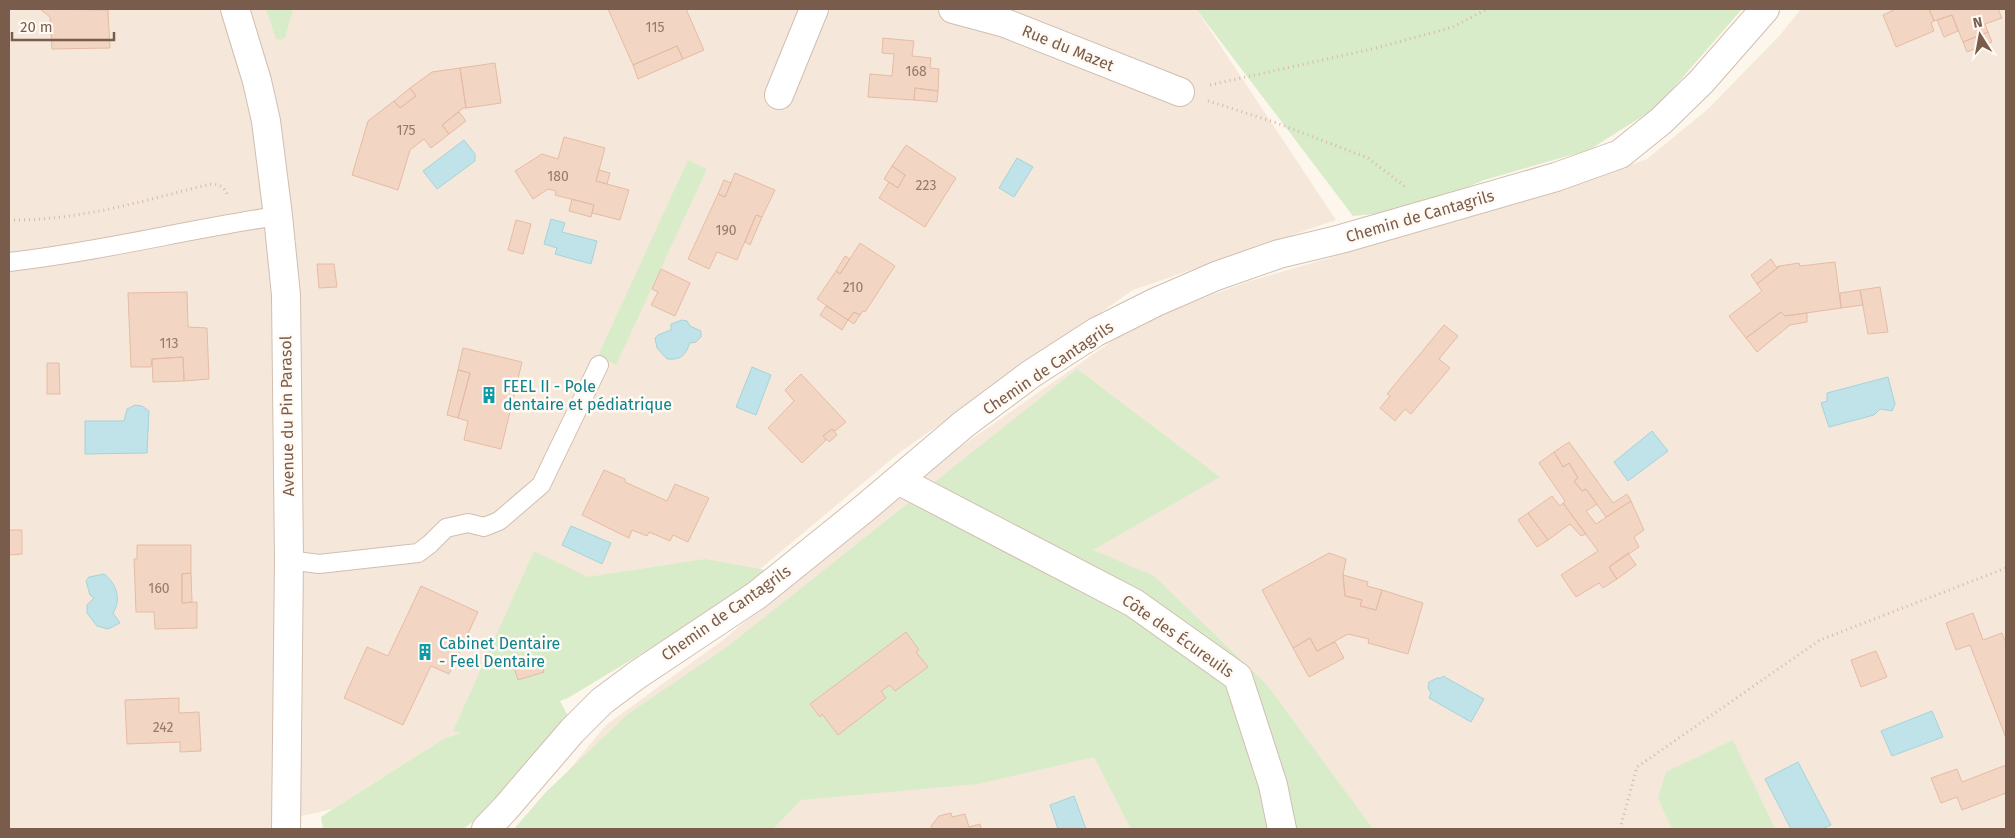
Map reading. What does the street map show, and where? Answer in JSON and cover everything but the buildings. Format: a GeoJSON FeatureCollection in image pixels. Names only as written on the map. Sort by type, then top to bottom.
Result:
{"type":"FeatureCollection","features":[{"type":"Feature","properties":{"kind":"street","name":"Avenue du Pin Parasol"},"geometry":{"type":"LineString","coordinates":[[235,9],[258,81],[267,130],[286,295],[288,560],[286,829]]}},
{"type":"Feature","properties":{"kind":"street"},"geometry":{"type":"LineString","coordinates":[[779,95],[814,9]]}},
{"type":"Feature","properties":{"kind":"street","name":"Rue du Mazet"},"geometry":{"type":"LineString","coordinates":[[954,9],[1005,23],[1180,92]]}},
{"type":"Feature","properties":{"kind":"street","name":"Chemin de Cantagrils"},"geometry":{"type":"LineString","coordinates":[[486,829],[506,809],[572,731],[602,702],[637,675],[757,594],[964,424],[1031,374],[1096,332],[1156,302],[1216,276],[1279,254],[1340,239],[1556,176],[1620,154],[1681,102],[1765,9]]}},
{"type":"Feature","properties":{"kind":"street","name":"Côte des Écureuils"},"geometry":{"type":"LineString","coordinates":[[898,480],[1134,603],[1238,677],[1273,785],[1282,829]]}},
{"type":"Feature","properties":{"kind":"lane"},"geometry":{"type":"LineString","coordinates":[[9,262],[154,239],[232,222],[278,216]]}},
{"type":"Feature","properties":{"kind":"lane"},"geometry":{"type":"LineString","coordinates":[[288,560],[319,564],[418,553],[446,528],[468,522],[484,527],[499,521],[541,485],[599,365]]}},
{"type":"Feature","properties":{"kind":"path"},"geometry":{"type":"LineString","coordinates":[[1180,92],[1376,48],[1453,27],[1487,9]]}},
{"type":"Feature","properties":{"kind":"path"},"geometry":{"type":"LineString","coordinates":[[1180,92],[1274,122],[1368,158],[1410,190]]}},
{"type":"Feature","properties":{"kind":"path"},"geometry":{"type":"LineString","coordinates":[[9,220],[64,218],[210,184],[218,184],[225,188],[228,194],[232,222]]}},
{"type":"Feature","properties":{"kind":"path"},"geometry":{"type":"LineString","coordinates":[[1620,829],[1637,767],[1820,640],[2006,568]]}},
{"type":"Feature","properties":{"kind":"shaded area"},"geometry":{"type":"Polygon","coordinates":[[[9,9],[1196,9],[1336,220],[1133,290],[899,453],[716,606],[560,701],[445,738],[333,809],[287,819],[280,829],[9,829],[9,9]]]}},
{"type":"Feature","properties":{"kind":"shaded area"},"geometry":{"type":"Polygon","coordinates":[[[1801,9],[2006,9],[2006,829],[521,829],[606,725],[723,640],[927,470],[1141,321],[1247,282],[1489,211],[1647,159],[1708,109],[1780,35],[1801,9]]]}},
{"type":"Feature","properties":{"kind":"green space"},"geometry":{"type":"Polygon","coordinates":[[[266,9],[293,9],[285,38],[281,40],[276,39],[266,9]]]}},
{"type":"Feature","properties":{"kind":"green space"},"geometry":{"type":"Polygon","coordinates":[[[1196,9],[1742,9],[1657,107],[1589,150],[1484,180],[1413,210],[1353,216],[1196,9]]]}},
{"type":"Feature","properties":{"kind":"green space"},"geometry":{"type":"Polygon","coordinates":[[[688,160],[707,169],[616,365],[598,356],[688,160]]]}},
{"type":"Feature","properties":{"kind":"green space"},"geometry":{"type":"Polygon","coordinates":[[[1077,369],[1220,477],[1093,550],[1154,576],[1267,685],[1373,829],[1131,829],[1094,757],[978,784],[801,800],[773,829],[514,829],[545,793],[628,714],[727,647],[1077,369]]]}},
{"type":"Feature","properties":{"kind":"green space"},"geometry":{"type":"Polygon","coordinates":[[[534,551],[588,577],[705,559],[777,572],[568,698],[560,701],[568,716],[527,764],[474,821],[463,829],[323,829],[321,817],[445,738],[461,733],[453,731],[534,551]]]}},
{"type":"Feature","properties":{"kind":"green space"},"geometry":{"type":"Polygon","coordinates":[[[1733,740],[1775,829],[1672,829],[1658,798],[1666,772],[1733,740]]]}},
{"type":"Feature","properties":{"kind":"water"},"geometry":{"type":"Polygon","coordinates":[[[464,140],[475,154],[475,161],[437,189],[423,171],[464,140]]]}},
{"type":"Feature","properties":{"kind":"water"},"geometry":{"type":"Polygon","coordinates":[[[1017,158],[1033,167],[1014,197],[999,188],[1017,158]]]}},
{"type":"Feature","properties":{"kind":"water"},"geometry":{"type":"Polygon","coordinates":[[[551,219],[565,223],[562,232],[597,241],[591,264],[555,254],[557,248],[544,244],[551,219]]]}},
{"type":"Feature","properties":{"kind":"water"},"geometry":{"type":"Polygon","coordinates":[[[682,320],[687,321],[690,326],[701,331],[701,337],[696,342],[690,343],[686,351],[679,358],[667,359],[657,348],[655,338],[671,330],[671,324],[682,320]]]}},
{"type":"Feature","properties":{"kind":"water"},"geometry":{"type":"Polygon","coordinates":[[[752,367],[771,375],[756,415],[736,407],[752,367]]]}},
{"type":"Feature","properties":{"kind":"water"},"geometry":{"type":"Polygon","coordinates":[[[1888,377],[1895,404],[1892,411],[1880,409],[1874,415],[1829,427],[1821,403],[1827,401],[1827,393],[1888,377]]]}},
{"type":"Feature","properties":{"kind":"water"},"geometry":{"type":"Polygon","coordinates":[[[135,405],[142,406],[149,411],[147,453],[85,454],[85,421],[124,421],[127,409],[135,405]]]}},
{"type":"Feature","properties":{"kind":"water"},"geometry":{"type":"Polygon","coordinates":[[[1652,431],[1668,451],[1628,481],[1614,462],[1652,431]]]}},
{"type":"Feature","properties":{"kind":"water"},"geometry":{"type":"Polygon","coordinates":[[[571,526],[611,543],[602,564],[562,545],[571,526]]]}},
{"type":"Feature","properties":{"kind":"water"},"geometry":{"type":"Polygon","coordinates":[[[104,574],[112,582],[116,592],[117,602],[113,613],[120,623],[108,629],[97,626],[87,613],[87,605],[94,598],[90,595],[86,581],[89,577],[104,574]]]}},
{"type":"Feature","properties":{"kind":"water"},"geometry":{"type":"Polygon","coordinates":[[[1443,676],[1484,699],[1471,722],[1429,698],[1431,693],[1428,688],[1429,682],[1443,676]]]}},
{"type":"Feature","properties":{"kind":"water"},"geometry":{"type":"Polygon","coordinates":[[[1932,711],[1943,737],[1892,756],[1881,731],[1932,711]]]}},
{"type":"Feature","properties":{"kind":"water"},"geometry":{"type":"Polygon","coordinates":[[[1798,762],[1831,825],[1822,829],[1791,829],[1765,779],[1798,762]]]}},
{"type":"Feature","properties":{"kind":"water"},"geometry":{"type":"Polygon","coordinates":[[[1074,796],[1086,829],[1058,829],[1050,805],[1074,796]]]}},
{"type":"Feature","properties":{"kind":"place","name":"FEEL II - Pole dentaire et pédiatrique"},"geometry":{"type":"Point","coordinates":[489,395]}},
{"type":"Feature","properties":{"kind":"place","name":"Cabinet Dentaire - Feel Dentaire"},"geometry":{"type":"Point","coordinates":[425,652]}}]}
